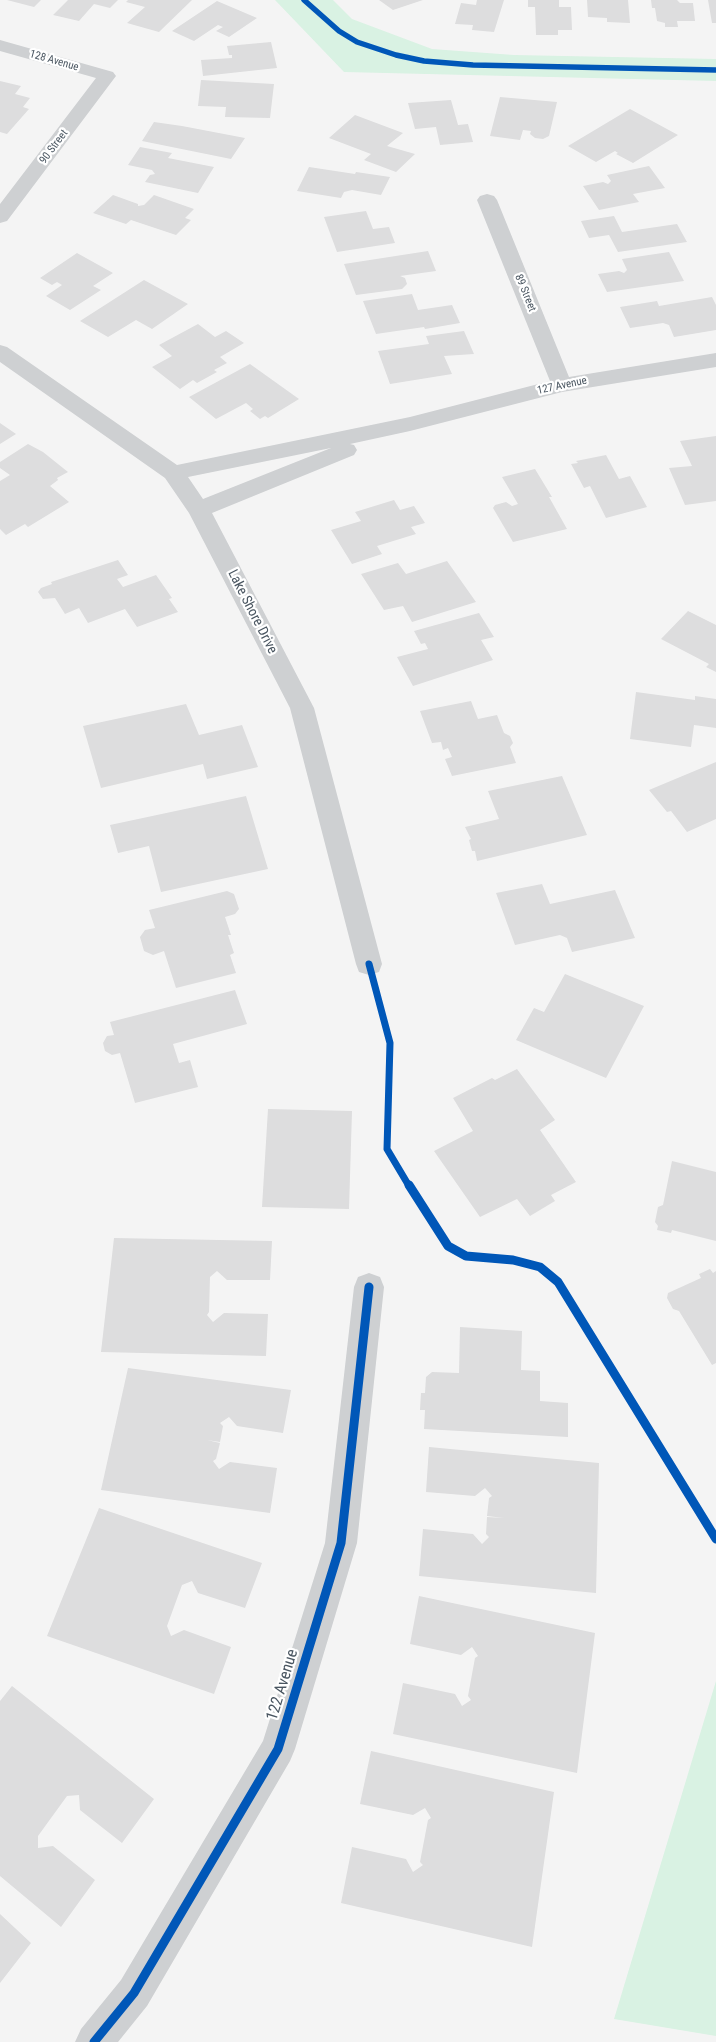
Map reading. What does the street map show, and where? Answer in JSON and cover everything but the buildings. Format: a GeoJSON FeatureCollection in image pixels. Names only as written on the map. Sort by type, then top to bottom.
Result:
{"type":"FeatureCollection","features":[{"type":"Feature","properties":{"kind":"street","name":"128 Avenue"},"geometry":{"type":"LineString","coordinates":[[0,45],[108,76]]}},
{"type":"Feature","properties":{"kind":"street","name":"90 Street"},"geometry":{"type":"LineString","coordinates":[[0,217],[108,76]]}},
{"type":"Feature","properties":{"kind":"street","name":"89 Street"},"geometry":{"type":"LineString","coordinates":[[487,200],[562,385]]}},
{"type":"Feature","properties":{"kind":"street","name":"Lake Shore Drive"},"geometry":{"type":"LineString","coordinates":[[0,352],[173,473],[199,510],[302,708],[369,964]]}},
{"type":"Feature","properties":{"kind":"street","name":"127 Avenue"},"geometry":{"type":"LineString","coordinates":[[173,473],[410,424],[562,385],[716,360]]}},
{"type":"Feature","properties":{"kind":"street","name":"127 Avenue"},"geometry":{"type":"LineString","coordinates":[[199,510],[410,424]]}},
{"type":"Feature","properties":{"kind":"street","name":"122 Avenue"},"geometry":{"type":"LineString","coordinates":[[94,2042],[134,1993],[278,1749],[341,1543],[369,1287]]}},
{"type":"Feature","properties":{"kind":"green space"},"geometry":{"type":"Polygon","coordinates":[[[275,0],[333,0],[352,19],[432,49],[514,55],[716,59],[716,81],[344,72],[275,0]]]}},
{"type":"Feature","properties":{"kind":"green space"},"geometry":{"type":"Polygon","coordinates":[[[716,1681],[716,2036],[614,2019],[716,1681]]]}},
{"type":"Feature","properties":{"kind":"cycle path"},"geometry":{"type":"LineString","coordinates":[[304,0],[339,31],[357,42],[396,55],[424,61],[473,65],[716,70]]}},
{"type":"Feature","properties":{"kind":"cycle path"},"geometry":{"type":"LineString","coordinates":[[369,964],[390,1043],[387,1149],[428,1217],[448,1246],[466,1256],[513,1260],[540,1267],[558,1282],[716,1539]]}},
{"type":"Feature","properties":{"kind":"cycle path"},"geometry":{"type":"LineString","coordinates":[[94,2042],[134,1993],[278,1749],[341,1543],[369,1287]]}}]}
